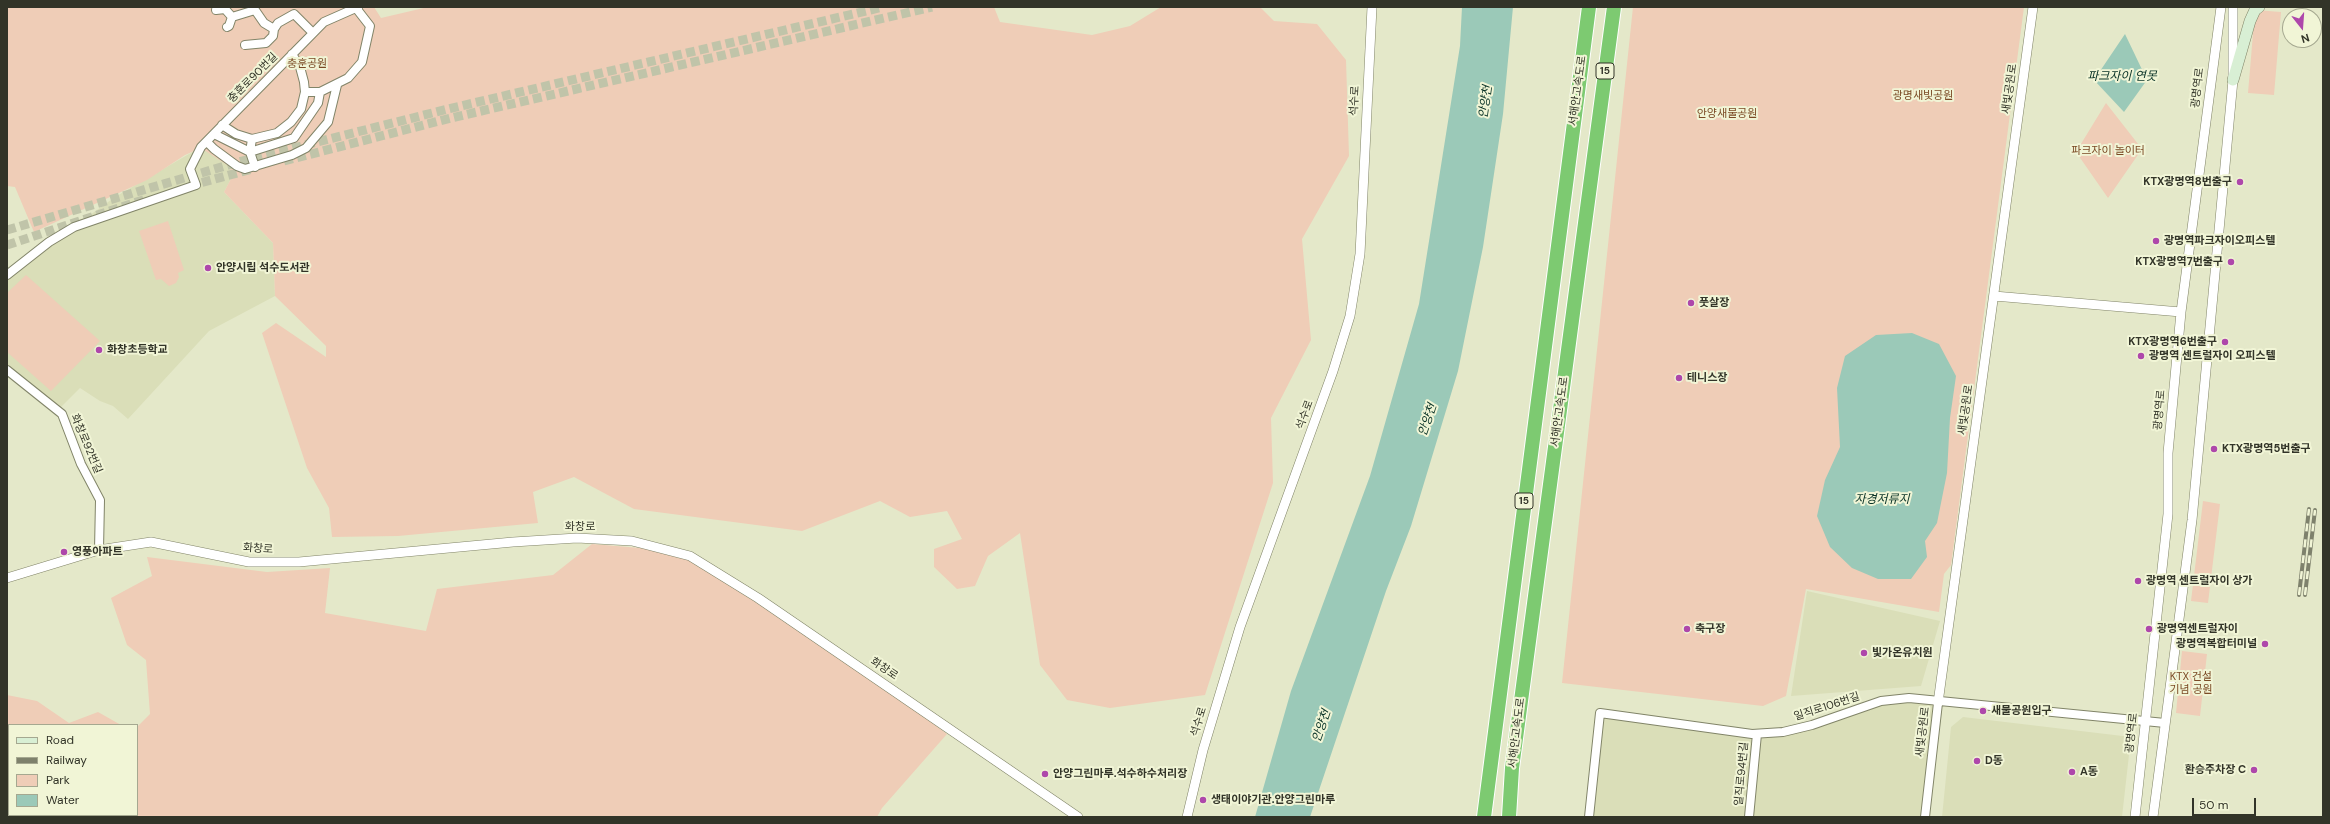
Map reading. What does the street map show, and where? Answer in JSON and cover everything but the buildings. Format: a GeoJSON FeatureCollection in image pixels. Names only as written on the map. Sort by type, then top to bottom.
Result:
{"type":"FeatureCollection","features":[{"type":"Feature","properties":{"kind":"highway","name":"서해안고속도로"},"geometry":{"type":"LineString","coordinates":[[1484,817],[1589,7]]}},
{"type":"Feature","properties":{"kind":"highway","name":"서해안고속도로"},"geometry":{"type":"LineString","coordinates":[[1509,817],[1513,760],[1614,7]]}},
{"type":"Feature","properties":{"kind":"main road"},"geometry":{"type":"LineString","coordinates":[[2233,80],[2250,21],[2255,10],[2259,7]]}},
{"type":"Feature","properties":{"kind":"street","name":"석수로"},"geometry":{"type":"LineString","coordinates":[[1187,817],[1203,750],[1240,627],[1333,372],[1350,316],[1360,254],[1372,7]]}},
{"type":"Feature","properties":{"kind":"street","name":"새빛공원로"},"geometry":{"type":"LineString","coordinates":[[1925,817],[1938,703],[2033,7]]}},
{"type":"Feature","properties":{"kind":"street","name":"광명역로"},"geometry":{"type":"LineString","coordinates":[[2135,817],[2168,514],[2168,453],[2181,312],[2221,7]]}},
{"type":"Feature","properties":{"kind":"street"},"geometry":{"type":"LineString","coordinates":[[2153,817],[2192,520],[2233,80],[2233,7]]}},
{"type":"Feature","properties":{"kind":"street"},"geometry":{"type":"LineString","coordinates":[[305,92],[320,92],[337,85],[348,78],[362,62],[370,26],[357,8]]}},
{"type":"Feature","properties":{"kind":"street","name":"충훈로90번길"},"geometry":{"type":"LineString","coordinates":[[7,275],[49,242],[74,227],[196,185],[190,169],[201,148],[324,22],[357,8]]}},
{"type":"Feature","properties":{"kind":"street"},"geometry":{"type":"LineString","coordinates":[[216,10],[226,9],[232,17]]}},
{"type":"Feature","properties":{"kind":"street"},"geometry":{"type":"LineString","coordinates":[[232,17],[255,10],[264,23],[274,28]]}},
{"type":"Feature","properties":{"kind":"street"},"geometry":{"type":"LineString","coordinates":[[245,45],[266,43],[273,36],[274,28],[278,23],[294,14],[313,33]]}},
{"type":"Feature","properties":{"kind":"street"},"geometry":{"type":"LineString","coordinates":[[227,27],[229,26],[232,17]]}},
{"type":"Feature","properties":{"kind":"street"},"geometry":{"type":"LineString","coordinates":[[222,125],[236,134],[252,139],[277,133],[291,122],[301,109],[305,92],[300,67],[292,54]]}},
{"type":"Feature","properties":{"kind":"street"},"geometry":{"type":"LineString","coordinates":[[207,142],[214,150],[237,166],[246,169],[292,155],[306,148],[328,122],[337,85]]}},
{"type":"Feature","properties":{"kind":"street"},"geometry":{"type":"LineString","coordinates":[[214,134],[250,152],[294,138],[318,104],[320,92]]}},
{"type":"Feature","properties":{"kind":"street"},"geometry":{"type":"LineString","coordinates":[[291,122],[294,138],[306,148]]}},
{"type":"Feature","properties":{"kind":"street"},"geometry":{"type":"LineString","coordinates":[[252,139],[250,152],[255,167]]}},
{"type":"Feature","properties":{"kind":"street"},"geometry":{"type":"LineString","coordinates":[[1994,296],[2181,312]]}},
{"type":"Feature","properties":{"kind":"street","name":"화창로92번길"},"geometry":{"type":"LineString","coordinates":[[7,370],[62,414],[81,464],[100,500],[99,550]]}},
{"type":"Feature","properties":{"kind":"street","name":"화창로"},"geometry":{"type":"LineString","coordinates":[[7,578],[99,550],[151,542],[249,562],[299,562],[513,542],[577,538],[632,541],[690,556],[758,598],[1078,817]]}},
{"type":"Feature","properties":{"kind":"street","name":"일직로106번길"},"geometry":{"type":"LineString","coordinates":[[1589,817],[1600,713],[1757,734],[1783,732],[1812,725],[1880,701],[1908,698],[1938,703],[2166,723]]}},
{"type":"Feature","properties":{"kind":"street","name":"일직로94번길"},"geometry":{"type":"LineString","coordinates":[[1749,817],[1757,734]]}},
{"type":"Feature","properties":{"kind":"shaded area"},"geometry":{"type":"Polygon","coordinates":[[[201,147],[227,165],[233,175],[224,192],[273,243],[275,296],[209,331],[128,419],[113,406],[100,401],[80,388],[61,407],[58,407],[7,370],[7,275],[115,197],[201,147]]]}},
{"type":"Feature","properties":{"kind":"shaded area","name":"빛가온유치원"},"geometry":{"type":"Polygon","coordinates":[[[1807,591],[1940,621],[1921,686],[1791,696],[1807,591]]]}},
{"type":"Feature","properties":{"kind":"shaded area"},"geometry":{"type":"Polygon","coordinates":[[[1881,701],[1938,703],[1925,817],[1589,817],[1600,713],[1743,733],[1783,732],[1881,701]]]}},
{"type":"Feature","properties":{"kind":"shaded area"},"geometry":{"type":"Polygon","coordinates":[[[1963,717],[2131,737],[2122,817],[1942,817],[1951,727],[1963,717]]]}},
{"type":"Feature","properties":{"kind":"green space","name":"충훈공원"},"geometry":{"type":"Polygon","coordinates":[[[7,7],[374,7],[381,18],[428,7],[994,7],[1000,22],[1092,35],[1130,26],[1161,7],[1260,7],[1274,21],[1317,24],[1346,60],[1349,156],[1302,239],[1311,340],[1271,418],[1273,483],[1205,695],[1110,708],[1067,700],[1040,665],[1020,533],[988,556],[975,586],[957,589],[934,567],[934,549],[962,539],[947,511],[910,517],[880,501],[802,531],[634,509],[574,477],[533,492],[538,523],[398,536],[332,537],[329,508],[307,468],[262,333],[276,323],[326,357],[326,346],[275,296],[273,243],[224,192],[233,175],[227,165],[201,148],[185,155],[147,180],[34,232],[15,187],[7,186],[7,7]]]}},
{"type":"Feature","properties":{"kind":"green space"},"geometry":{"type":"Polygon","coordinates":[[[1633,7],[2024,7],[1951,565],[1944,574],[1939,612],[1806,589],[1786,696],[1763,706],[1562,683],[1633,7]]]}},
{"type":"Feature","properties":{"kind":"green space"},"geometry":{"type":"Polygon","coordinates":[[[2255,10],[2281,12],[2274,95],[2248,93],[2255,10]]]}},
{"type":"Feature","properties":{"kind":"green space","name":"파크자이 놀이터"},"geometry":{"type":"Polygon","coordinates":[[[2106,103],[2142,149],[2108,198],[2076,152],[2106,103]]]}},
{"type":"Feature","properties":{"kind":"green space"},"geometry":{"type":"Polygon","coordinates":[[[168,221],[184,270],[178,273],[179,277],[176,283],[169,286],[161,279],[156,280],[139,231],[168,221]]]}},
{"type":"Feature","properties":{"kind":"green space"},"geometry":{"type":"Polygon","coordinates":[[[26,275],[100,341],[51,391],[7,352],[7,293],[26,275]]]}},
{"type":"Feature","properties":{"kind":"green space"},"geometry":{"type":"Polygon","coordinates":[[[2203,501],[2220,504],[2208,603],[2191,601],[2203,501]]]}},
{"type":"Feature","properties":{"kind":"green space"},"geometry":{"type":"Polygon","coordinates":[[[592,544],[652,549],[690,560],[746,591],[906,702],[947,734],[882,808],[877,817],[7,817],[7,695],[37,701],[69,723],[98,712],[119,724],[8,724],[8,816],[138,816],[138,726],[150,714],[146,660],[127,645],[111,598],[152,576],[147,557],[267,572],[330,568],[325,613],[426,631],[437,589],[553,575],[592,544]]]}},
{"type":"Feature","properties":{"kind":"green space","name":"KTX 건설 기념 공원"},"geometry":{"type":"Polygon","coordinates":[[[2182,651],[2207,654],[2200,716],[2176,713],[2182,651]]]}},
{"type":"Feature","properties":{"kind":"water","name":"안양천"},"geometry":{"type":"Polygon","coordinates":[[[1462,7],[1513,7],[1503,114],[1483,247],[1458,371],[1411,526],[1386,591],[1310,817],[1255,817],[1291,691],[1370,476],[1419,304],[1460,46],[1462,7]]]}},
{"type":"Feature","properties":{"kind":"water","name":"파크자이 연못"},"geometry":{"type":"Polygon","coordinates":[[[2125,34],[2147,80],[2124,112],[2094,80],[2125,34]]]}},
{"type":"Feature","properties":{"kind":"water","name":"자경저류지"},"geometry":{"type":"Polygon","coordinates":[[[1912,333],[1939,344],[1956,376],[1950,418],[1947,473],[1937,523],[1925,541],[1927,557],[1911,579],[1878,579],[1852,568],[1830,547],[1817,516],[1825,480],[1840,447],[1837,388],[1845,356],[1876,335],[1912,333]]]}},
{"type":"Feature","properties":{"kind":"tunnel"},"geometry":{"type":"LineString","coordinates":[[7,230],[242,161],[448,109],[883,7]]}},
{"type":"Feature","properties":{"kind":"tunnel"},"geometry":{"type":"LineString","coordinates":[[284,161],[451,118],[932,7]]}},
{"type":"Feature","properties":{"kind":"tunnel"},"geometry":{"type":"LineString","coordinates":[[189,186],[252,169]]}},
{"type":"Feature","properties":{"kind":"tunnel"},"geometry":{"type":"LineString","coordinates":[[7,245],[146,199]]}},
{"type":"Feature","properties":{"kind":"railway"},"geometry":{"type":"LineString","coordinates":[[2299,595],[2309,509]]}},
{"type":"Feature","properties":{"kind":"railway"},"geometry":{"type":"LineString","coordinates":[[2305,595],[2315,510]]}},
{"type":"Feature","properties":{"kind":"place","name":"KTX광명역8번출구"},"geometry":{"type":"Point","coordinates":[2240,182]}},
{"type":"Feature","properties":{"kind":"place","name":"광명역파크자이오피스텔"},"geometry":{"type":"Point","coordinates":[2156,241]}},
{"type":"Feature","properties":{"kind":"place","name":"KTX광명역7번출구"},"geometry":{"type":"Point","coordinates":[2231,262]}},
{"type":"Feature","properties":{"kind":"place","name":"안양시립 석수도서관"},"geometry":{"type":"Point","coordinates":[208,268]}},
{"type":"Feature","properties":{"kind":"place","name":"풋살장"},"geometry":{"type":"Point","coordinates":[1691,303]}},
{"type":"Feature","properties":{"kind":"place","name":"KTX광명역6번출구"},"geometry":{"type":"Point","coordinates":[2225,342]}},
{"type":"Feature","properties":{"kind":"place","name":"화창초등학교"},"geometry":{"type":"Point","coordinates":[99,350]}},
{"type":"Feature","properties":{"kind":"place","name":"광명역 센트럴자이 오피스텔"},"geometry":{"type":"Point","coordinates":[2141,356]}},
{"type":"Feature","properties":{"kind":"place","name":"테니스장"},"geometry":{"type":"Point","coordinates":[1679,378]}},
{"type":"Feature","properties":{"kind":"place","name":"KTX광명역5번출구"},"geometry":{"type":"Point","coordinates":[2214,449]}},
{"type":"Feature","properties":{"kind":"place","name":"영풍아파트"},"geometry":{"type":"Point","coordinates":[64,552]}},
{"type":"Feature","properties":{"kind":"place","name":"광명역 센트럴자이 상가"},"geometry":{"type":"Point","coordinates":[2138,581]}},
{"type":"Feature","properties":{"kind":"place","name":"축구장"},"geometry":{"type":"Point","coordinates":[1687,629]}},
{"type":"Feature","properties":{"kind":"place","name":"광명역센트럴자이"},"geometry":{"type":"Point","coordinates":[2149,629]}},
{"type":"Feature","properties":{"kind":"place","name":"광명역복합터미널"},"geometry":{"type":"Point","coordinates":[2265,644]}},
{"type":"Feature","properties":{"kind":"place","name":"빛가온유치원"},"geometry":{"type":"Point","coordinates":[1864,653]}},
{"type":"Feature","properties":{"kind":"place","name":"새물공원입구"},"geometry":{"type":"Point","coordinates":[1983,711]}},
{"type":"Feature","properties":{"kind":"place","name":"D동"},"geometry":{"type":"Point","coordinates":[1977,761]}},
{"type":"Feature","properties":{"kind":"place","name":"환승주차장 C"},"geometry":{"type":"Point","coordinates":[2254,770]}},
{"type":"Feature","properties":{"kind":"place","name":"A동"},"geometry":{"type":"Point","coordinates":[2072,772]}},
{"type":"Feature","properties":{"kind":"place","name":"안양그린마루.석수하수처리장"},"geometry":{"type":"Point","coordinates":[1045,774]}},
{"type":"Feature","properties":{"kind":"place","name":"생태이야기관.안양그린마루"},"geometry":{"type":"Point","coordinates":[1203,800]}},
{"type":"Feature","properties":{"kind":"park label","name":"광명새빛공원"},"geometry":{"type":"Point","coordinates":[1923,96]}},
{"type":"Feature","properties":{"kind":"park label","name":"안양새물공원"},"geometry":{"type":"Point","coordinates":[1727,114]}}]}
